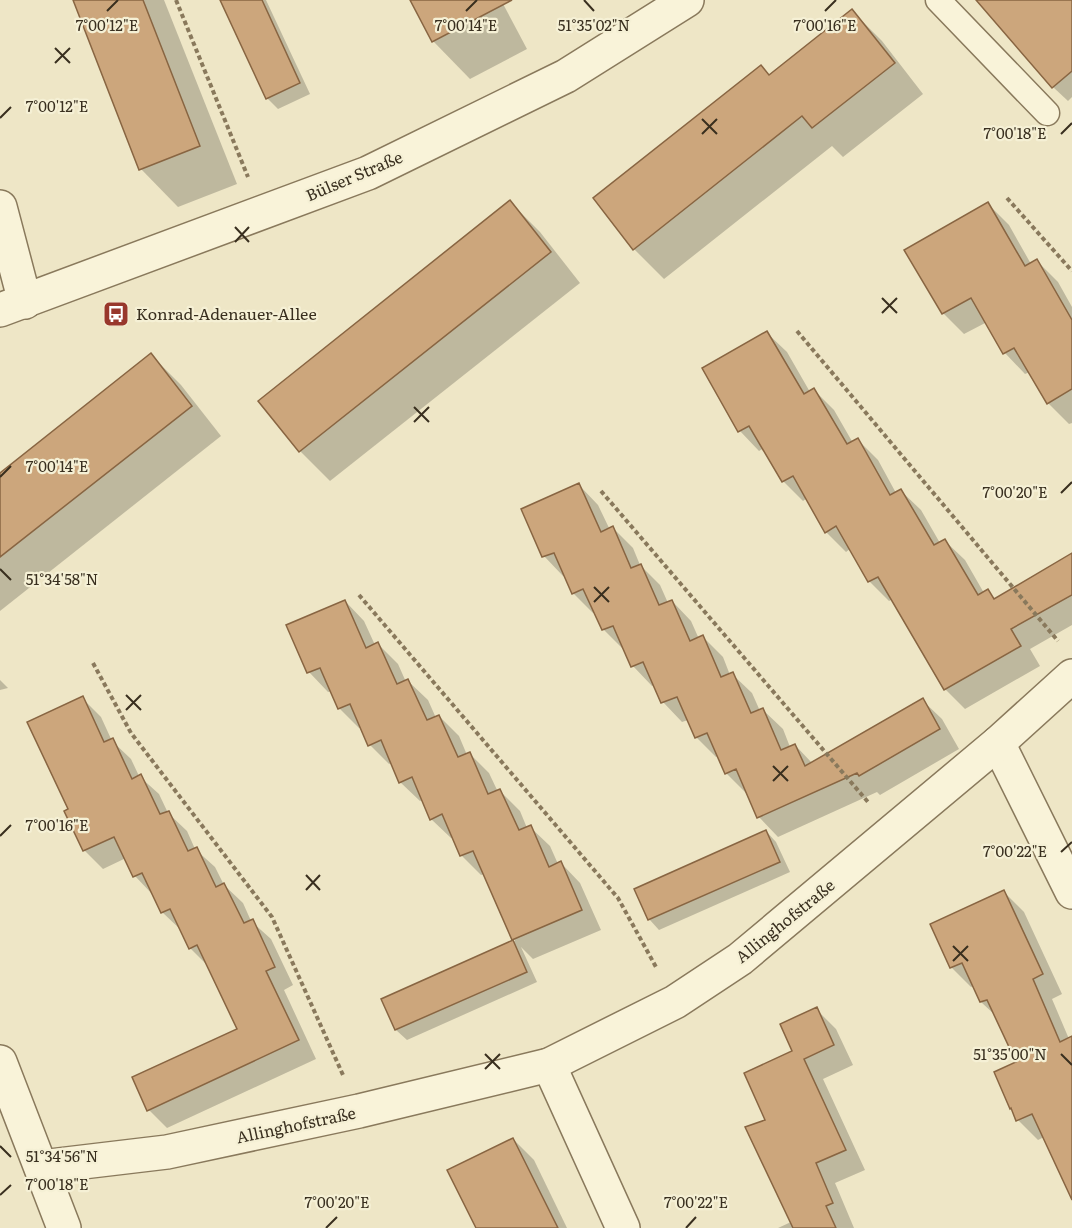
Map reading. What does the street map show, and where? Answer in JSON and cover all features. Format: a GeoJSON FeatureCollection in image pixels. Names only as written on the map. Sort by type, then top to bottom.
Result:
{"type":"FeatureCollection","features":[{"type":"Feature","properties":{"kind":"street","name":"Bülser Straße"},"geometry":{"type":"LineString","coordinates":[[13,306],[368,173],[566,76],[687,0]]}},
{"type":"Feature","properties":{"kind":"street"},"geometry":{"type":"LineString","coordinates":[[0,207],[13,306]]}},
{"type":"Feature","properties":{"kind":"street","name":"Allinghofstraße"},"geometry":{"type":"LineString","coordinates":[[40,1167],[167,1152],[359,1111],[549,1065],[675,1002],[740,959],[799,911],[892,829],[998,743],[1068,663]]}},
{"type":"Feature","properties":{"kind":"street"},"geometry":{"type":"LineString","coordinates":[[998,743],[1072,892]]}},
{"type":"Feature","properties":{"kind":"street"},"geometry":{"type":"LineString","coordinates":[[0,1062],[64,1228]]}},
{"type":"Feature","properties":{"kind":"street"},"geometry":{"type":"LineString","coordinates":[[549,1065],[623,1228]]}},
{"type":"Feature","properties":{"kind":"lane"},"geometry":{"type":"LineString","coordinates":[[938,0],[1047,113]]}},
{"type":"Feature","properties":{"kind":"path"},"geometry":{"type":"LineString","coordinates":[[176,0],[262,213]]}},
{"type":"Feature","properties":{"kind":"path"},"geometry":{"type":"LineString","coordinates":[[1007,198],[1072,271]]}},
{"type":"Feature","properties":{"kind":"path"},"geometry":{"type":"LineString","coordinates":[[797,331],[1068,663]]}},
{"type":"Feature","properties":{"kind":"path"},"geometry":{"type":"LineString","coordinates":[[601,492],[892,829]]}},
{"type":"Feature","properties":{"kind":"path"},"geometry":{"type":"LineString","coordinates":[[359,595],[618,898],[675,1002]]}},
{"type":"Feature","properties":{"kind":"path"},"geometry":{"type":"LineString","coordinates":[[93,663],[131,733],[272,917],[359,1111]]}},
{"type":"Feature","properties":{"kind":"building"},"geometry":{"type":"Polygon","coordinates":[[[73,0],[143,0],[200,146],[139,170],[73,0]]]}},
{"type":"Feature","properties":{"kind":"building"},"geometry":{"type":"Polygon","coordinates":[[[220,0],[262,0],[300,83],[266,99],[220,0]]]}},
{"type":"Feature","properties":{"kind":"building"},"geometry":{"type":"Polygon","coordinates":[[[410,0],[512,0],[432,42],[410,0]]]}},
{"type":"Feature","properties":{"kind":"building"},"geometry":{"type":"Polygon","coordinates":[[[976,0],[1072,0],[1072,71],[1052,88],[976,0]]]}},
{"type":"Feature","properties":{"kind":"building"},"geometry":{"type":"Polygon","coordinates":[[[852,9],[895,63],[812,128],[802,116],[633,250],[593,198],[761,65],[769,75],[852,9]]]}},
{"type":"Feature","properties":{"kind":"building"},"geometry":{"type":"Polygon","coordinates":[[[510,200],[551,252],[299,452],[258,401],[510,200]]]}},
{"type":"Feature","properties":{"kind":"building"},"geometry":{"type":"Polygon","coordinates":[[[988,202],[1025,266],[1037,259],[1072,320],[1072,389],[1047,404],[1014,348],[1003,354],[971,298],[942,314],[904,250],[988,202]]]}},
{"type":"Feature","properties":{"kind":"building"},"geometry":{"type":"Polygon","coordinates":[[[767,331],[804,394],[814,388],[847,444],[858,438],[890,495],[901,489],[934,545],[945,539],[978,595],[988,589],[994,599],[1072,553],[1072,595],[1011,629],[1021,646],[944,690],[878,577],[868,582],[836,526],[825,533],[793,476],[782,482],[749,426],[738,432],[702,368],[767,331]]]}},
{"type":"Feature","properties":{"kind":"building"},"geometry":{"type":"Polygon","coordinates":[[[151,353],[192,406],[0,557],[0,473],[151,353]]]}},
{"type":"Feature","properties":{"kind":"building"},"geometry":{"type":"Polygon","coordinates":[[[579,483],[601,532],[613,526],[631,568],[641,564],[659,605],[672,600],[690,641],[703,635],[721,677],[733,672],[751,713],[763,708],[781,750],[795,744],[805,766],[923,698],[940,729],[859,776],[857,773],[757,818],[736,769],[725,774],[707,733],[695,738],[677,697],[661,703],[643,662],[631,667],[613,626],[602,630],[583,589],[572,594],[554,553],[542,557],[521,509],[579,483]]]}},
{"type":"Feature","properties":{"kind":"building"},"geometry":{"type":"Polygon","coordinates":[[[345,600],[366,648],[378,642],[397,684],[408,679],[427,720],[439,715],[458,757],[470,752],[488,794],[500,789],[519,830],[531,825],[549,867],[561,861],[582,910],[512,940],[473,851],[460,856],[442,814],[430,820],[412,777],[399,783],[381,740],[368,746],[350,704],[338,709],[320,668],[307,673],[286,625],[345,600]]]}},
{"type":"Feature","properties":{"kind":"building"},"geometry":{"type":"Polygon","coordinates":[[[83,696],[104,742],[113,738],[132,779],[141,774],[160,814],[169,811],[188,851],[197,847],[216,887],[224,883],[244,923],[253,919],[275,967],[266,971],[299,1040],[147,1111],[132,1077],[237,1029],[197,945],[189,949],[170,909],[161,913],[142,873],[133,877],[114,837],[83,851],[64,811],[68,809],[27,722],[83,696]]]}},
{"type":"Feature","properties":{"kind":"building"},"geometry":{"type":"Polygon","coordinates":[[[766,830],[780,862],[648,920],[634,889],[766,830]]]}},
{"type":"Feature","properties":{"kind":"building"},"geometry":{"type":"Polygon","coordinates":[[[1004,890],[1043,974],[1033,979],[1060,1042],[1072,1036],[1072,1200],[1032,1114],[1016,1121],[994,1072],[1016,1062],[987,1000],[980,1002],[962,963],[950,968],[930,924],[1004,890]]]}},
{"type":"Feature","properties":{"kind":"building"},"geometry":{"type":"Polygon","coordinates":[[[513,940],[527,972],[395,1030],[381,999],[513,940]]]}},
{"type":"Feature","properties":{"kind":"building"},"geometry":{"type":"Polygon","coordinates":[[[817,1007],[834,1045],[804,1059],[846,1150],[816,1163],[833,1203],[826,1206],[836,1228],[793,1228],[745,1127],[765,1120],[744,1073],[792,1051],[780,1024],[817,1007]]]}},
{"type":"Feature","properties":{"kind":"building"},"geometry":{"type":"Polygon","coordinates":[[[513,1138],[558,1228],[476,1228],[447,1170],[513,1138]]]}},
{"type":"Feature","properties":{"kind":"place","name":"Konrad-Adenauer-Allee"},"geometry":{"type":"Point","coordinates":[116,314]}}]}
